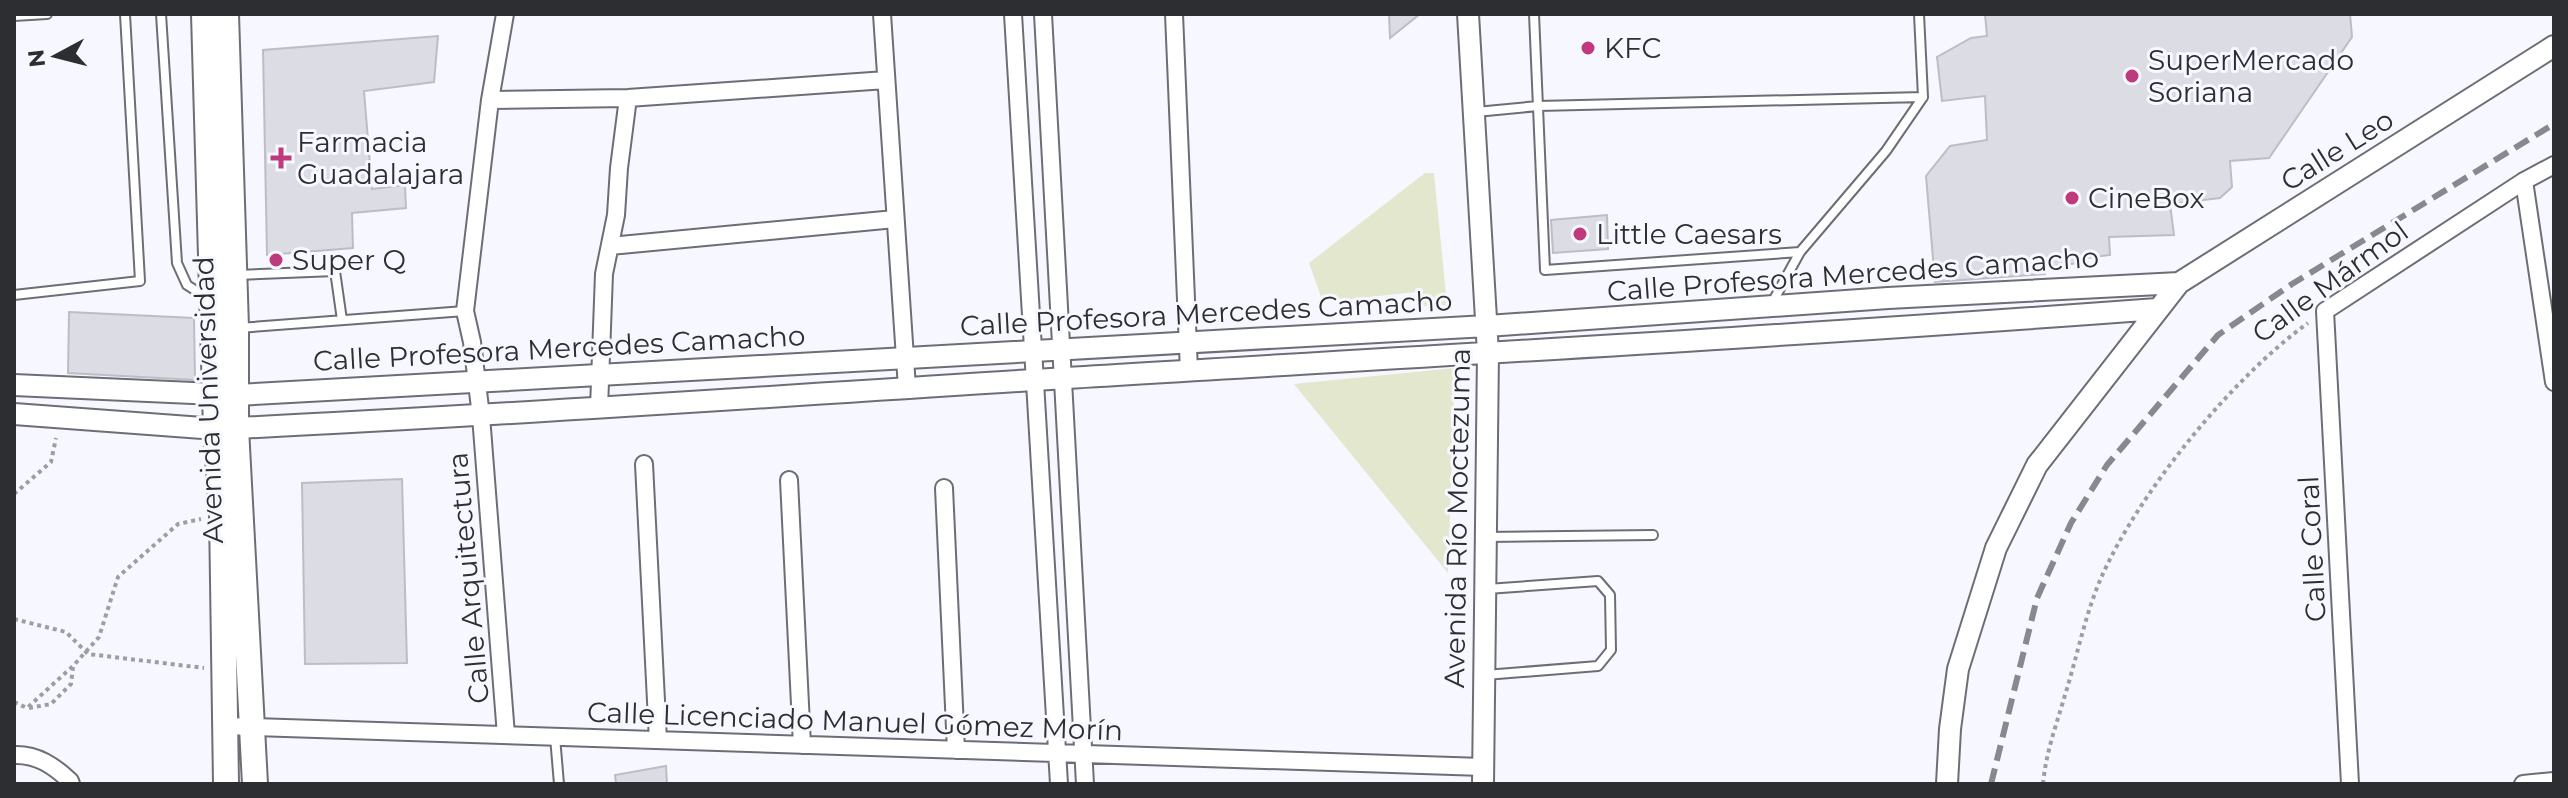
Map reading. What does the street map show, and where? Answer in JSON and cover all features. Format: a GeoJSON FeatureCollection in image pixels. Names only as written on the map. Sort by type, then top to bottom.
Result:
{"type":"FeatureCollection","features":[{"type":"Feature","properties":{"kind":"main road","name":"Avenida Universidad"},"geometry":{"type":"LineString","coordinates":[[204,14],[213,301],[225,394],[254,727],[255,784]]}},
{"type":"Feature","properties":{"kind":"main road","name":"Avenida Universidad"},"geometry":{"type":"LineString","coordinates":[[225,394],[236,328],[226,14]]}},
{"type":"Feature","properties":{"kind":"main road","name":"Avenida Universidad"},"geometry":{"type":"LineString","coordinates":[[226,428],[222,513],[226,784]]}},
{"type":"Feature","properties":{"kind":"street","name":"Calle Arquitectura"},"geometry":{"type":"LineString","coordinates":[[505,14],[490,100],[465,311],[481,416],[506,735]]}},
{"type":"Feature","properties":{"kind":"street"},"geometry":{"type":"LineString","coordinates":[[882,14],[907,388]]}},
{"type":"Feature","properties":{"kind":"street"},"geometry":{"type":"LineString","coordinates":[[1013,14],[1059,784]]}},
{"type":"Feature","properties":{"kind":"street"},"geometry":{"type":"LineString","coordinates":[[1043,14],[1085,784]]}},
{"type":"Feature","properties":{"kind":"street"},"geometry":{"type":"LineString","coordinates":[[1174,14],[1189,371]]}},
{"type":"Feature","properties":{"kind":"street","name":"Avenida Río Moctezuma"},"geometry":{"type":"LineString","coordinates":[[1468,14],[1488,353],[1483,776]]}},
{"type":"Feature","properties":{"kind":"street","name":"Calle Leo"},"geometry":{"type":"LineString","coordinates":[[1947,784],[1958,669],[1996,548],[2037,465],[2157,309],[2179,283],[2554,46]]}},
{"type":"Feature","properties":{"kind":"street"},"geometry":{"type":"LineString","coordinates":[[490,100],[628,98],[886,80]]}},
{"type":"Feature","properties":{"kind":"street"},"geometry":{"type":"LineString","coordinates":[[599,408],[604,274],[616,215],[628,98]]}},
{"type":"Feature","properties":{"kind":"street","name":"Calle Mármol"},"geometry":{"type":"LineString","coordinates":[[2325,311],[2524,181],[2554,165]]}},
{"type":"Feature","properties":{"kind":"street"},"geometry":{"type":"LineString","coordinates":[[2524,181],[2554,382]]}},
{"type":"Feature","properties":{"kind":"street"},"geometry":{"type":"LineString","coordinates":[[610,246],[895,219]]}},
{"type":"Feature","properties":{"kind":"street","name":"Calle Profesora Mercedes Camacho"},"geometry":{"type":"LineString","coordinates":[[14,385],[225,394],[1487,326],[1888,298],[2179,283]]}},
{"type":"Feature","properties":{"kind":"street"},"geometry":{"type":"LineString","coordinates":[[1888,298],[1892,328]]}},
{"type":"Feature","properties":{"kind":"street","name":"Calle Profesora Mercedes Camacho"},"geometry":{"type":"LineString","coordinates":[[14,414],[226,428],[481,416],[2157,309]]}},
{"type":"Feature","properties":{"kind":"street","name":"Calle Coral"},"geometry":{"type":"LineString","coordinates":[[2325,311],[2350,784]]}},
{"type":"Feature","properties":{"kind":"street"},"geometry":{"type":"LineString","coordinates":[[644,464],[658,740]]}},
{"type":"Feature","properties":{"kind":"street"},"geometry":{"type":"LineString","coordinates":[[789,480],[802,745]]}},
{"type":"Feature","properties":{"kind":"street"},"geometry":{"type":"LineString","coordinates":[[944,488],[956,750]]}},
{"type":"Feature","properties":{"kind":"street","name":"Calle Licenciado Manuel Gómez Morín"},"geometry":{"type":"LineString","coordinates":[[224,726],[1085,754],[1483,776]]}},
{"type":"Feature","properties":{"kind":"street"},"geometry":{"type":"LineString","coordinates":[[14,755],[25,754],[51,764],[71,784]]}},
{"type":"Feature","properties":{"kind":"street"},"geometry":{"type":"LineString","coordinates":[[2523,784],[2554,781]]}},
{"type":"Feature","properties":{"kind":"lane"},"geometry":{"type":"LineString","coordinates":[[14,16],[47,14]]}},
{"type":"Feature","properties":{"kind":"lane"},"geometry":{"type":"LineString","coordinates":[[14,295],[140,281],[125,14]]}},
{"type":"Feature","properties":{"kind":"lane"},"geometry":{"type":"LineString","coordinates":[[161,14],[177,263],[187,285],[213,301]]}},
{"type":"Feature","properties":{"kind":"lane"},"geometry":{"type":"LineString","coordinates":[[1534,14],[1545,270],[1800,252]]}},
{"type":"Feature","properties":{"kind":"lane"},"geometry":{"type":"LineString","coordinates":[[1770,306],[1800,252],[1886,151],[1923,97],[1919,14]]}},
{"type":"Feature","properties":{"kind":"lane"},"geometry":{"type":"LineString","coordinates":[[1474,113],[1538,106],[1923,97]]}},
{"type":"Feature","properties":{"kind":"lane"},"geometry":{"type":"LineString","coordinates":[[234,275],[335,271],[342,320]]}},
{"type":"Feature","properties":{"kind":"lane"},"geometry":{"type":"LineString","coordinates":[[236,328],[465,311]]}},
{"type":"Feature","properties":{"kind":"lane"},"geometry":{"type":"LineString","coordinates":[[1486,537],[1653,535]]}},
{"type":"Feature","properties":{"kind":"lane"},"geometry":{"type":"LineString","coordinates":[[1484,675],[1598,666],[1611,650],[1610,595],[1598,581],[1485,590]]}},
{"type":"Feature","properties":{"kind":"lane"},"geometry":{"type":"LineString","coordinates":[[555,737],[559,784]]}},
{"type":"Feature","properties":{"kind":"path","name":"Calle Mármol"},"geometry":{"type":"LineString","coordinates":[[2043,784],[2045,755],[2080,642],[2101,578],[2122,540],[2153,489],[2210,415],[2282,342],[2325,311]]}},
{"type":"Feature","properties":{"kind":"path"},"geometry":{"type":"LineString","coordinates":[[14,494],[51,462],[59,417]]}},
{"type":"Feature","properties":{"kind":"path"},"geometry":{"type":"LineString","coordinates":[[27,708],[99,637],[118,577],[178,524],[222,513]]}},
{"type":"Feature","properties":{"kind":"path"},"geometry":{"type":"LineString","coordinates":[[14,619],[66,632],[86,652],[224,671]]}},
{"type":"Feature","properties":{"kind":"path"},"geometry":{"type":"LineString","coordinates":[[14,702],[27,708],[51,704],[71,684],[73,666]]}},
{"type":"Feature","properties":{"kind":"green space"},"geometry":{"type":"Polygon","coordinates":[[[1425,173],[1434,173],[1447,305],[1420,306],[1416,292],[1323,302],[1309,263],[1425,173]]]}},
{"type":"Feature","properties":{"kind":"green space"},"geometry":{"type":"Polygon","coordinates":[[[1455,368],[1448,573],[1294,384],[1455,368]]]}},
{"type":"Feature","properties":{"kind":"building"},"geometry":{"type":"Polygon","coordinates":[[[1389,14],[1420,14],[1390,38],[1389,14]]]}},
{"type":"Feature","properties":{"kind":"building"},"geometry":{"type":"Polygon","coordinates":[[[1985,14],[2350,14],[2352,37],[2269,158],[2230,161],[2232,187],[2220,198],[2170,204],[2174,235],[2109,237],[2110,255],[2047,267],[2045,274],[1935,282],[1926,176],[1950,146],[1987,140],[1985,96],[1942,101],[1937,57],[1971,38],[1987,36],[1985,14]]]}},
{"type":"Feature","properties":{"kind":"building"},"geometry":{"type":"Polygon","coordinates":[[[438,36],[434,82],[364,91],[372,189],[405,185],[406,208],[352,213],[353,248],[267,255],[263,50],[438,36]]]}},
{"type":"Feature","properties":{"kind":"building","name":"Little Caesars"},"geometry":{"type":"Polygon","coordinates":[[[1607,215],[1608,249],[1553,253],[1551,220],[1607,215]]]}},
{"type":"Feature","properties":{"kind":"building"},"geometry":{"type":"Polygon","coordinates":[[[69,312],[194,318],[195,380],[68,373],[69,312]]]}},
{"type":"Feature","properties":{"kind":"building"},"geometry":{"type":"Polygon","coordinates":[[[402,479],[407,663],[305,664],[302,483],[402,479]]]}},
{"type":"Feature","properties":{"kind":"building"},"geometry":{"type":"Polygon","coordinates":[[[666,766],[667,784],[616,784],[615,775],[666,766]]]}},
{"type":"Feature","properties":{"kind":"railway"},"geometry":{"type":"LineString","coordinates":[[1991,784],[2037,598],[2071,523],[2107,465],[2218,335],[2292,284],[2554,124]]}},
{"type":"Feature","properties":{"kind":"place","name":"KFC"},"geometry":{"type":"Point","coordinates":[1588,48]}},
{"type":"Feature","properties":{"kind":"place","name":"SuperMercado Soriana"},"geometry":{"type":"Point","coordinates":[2132,76]}},
{"type":"Feature","properties":{"kind":"place","name":"Farmacia Guadalajara"},"geometry":{"type":"Point","coordinates":[281,158]}},
{"type":"Feature","properties":{"kind":"place","name":"CineBox"},"geometry":{"type":"Point","coordinates":[2072,198]}},
{"type":"Feature","properties":{"kind":"place","name":"Little Caesars"},"geometry":{"type":"Point","coordinates":[1580,234]}},
{"type":"Feature","properties":{"kind":"place","name":"Super Q"},"geometry":{"type":"Point","coordinates":[276,260]}}]}
